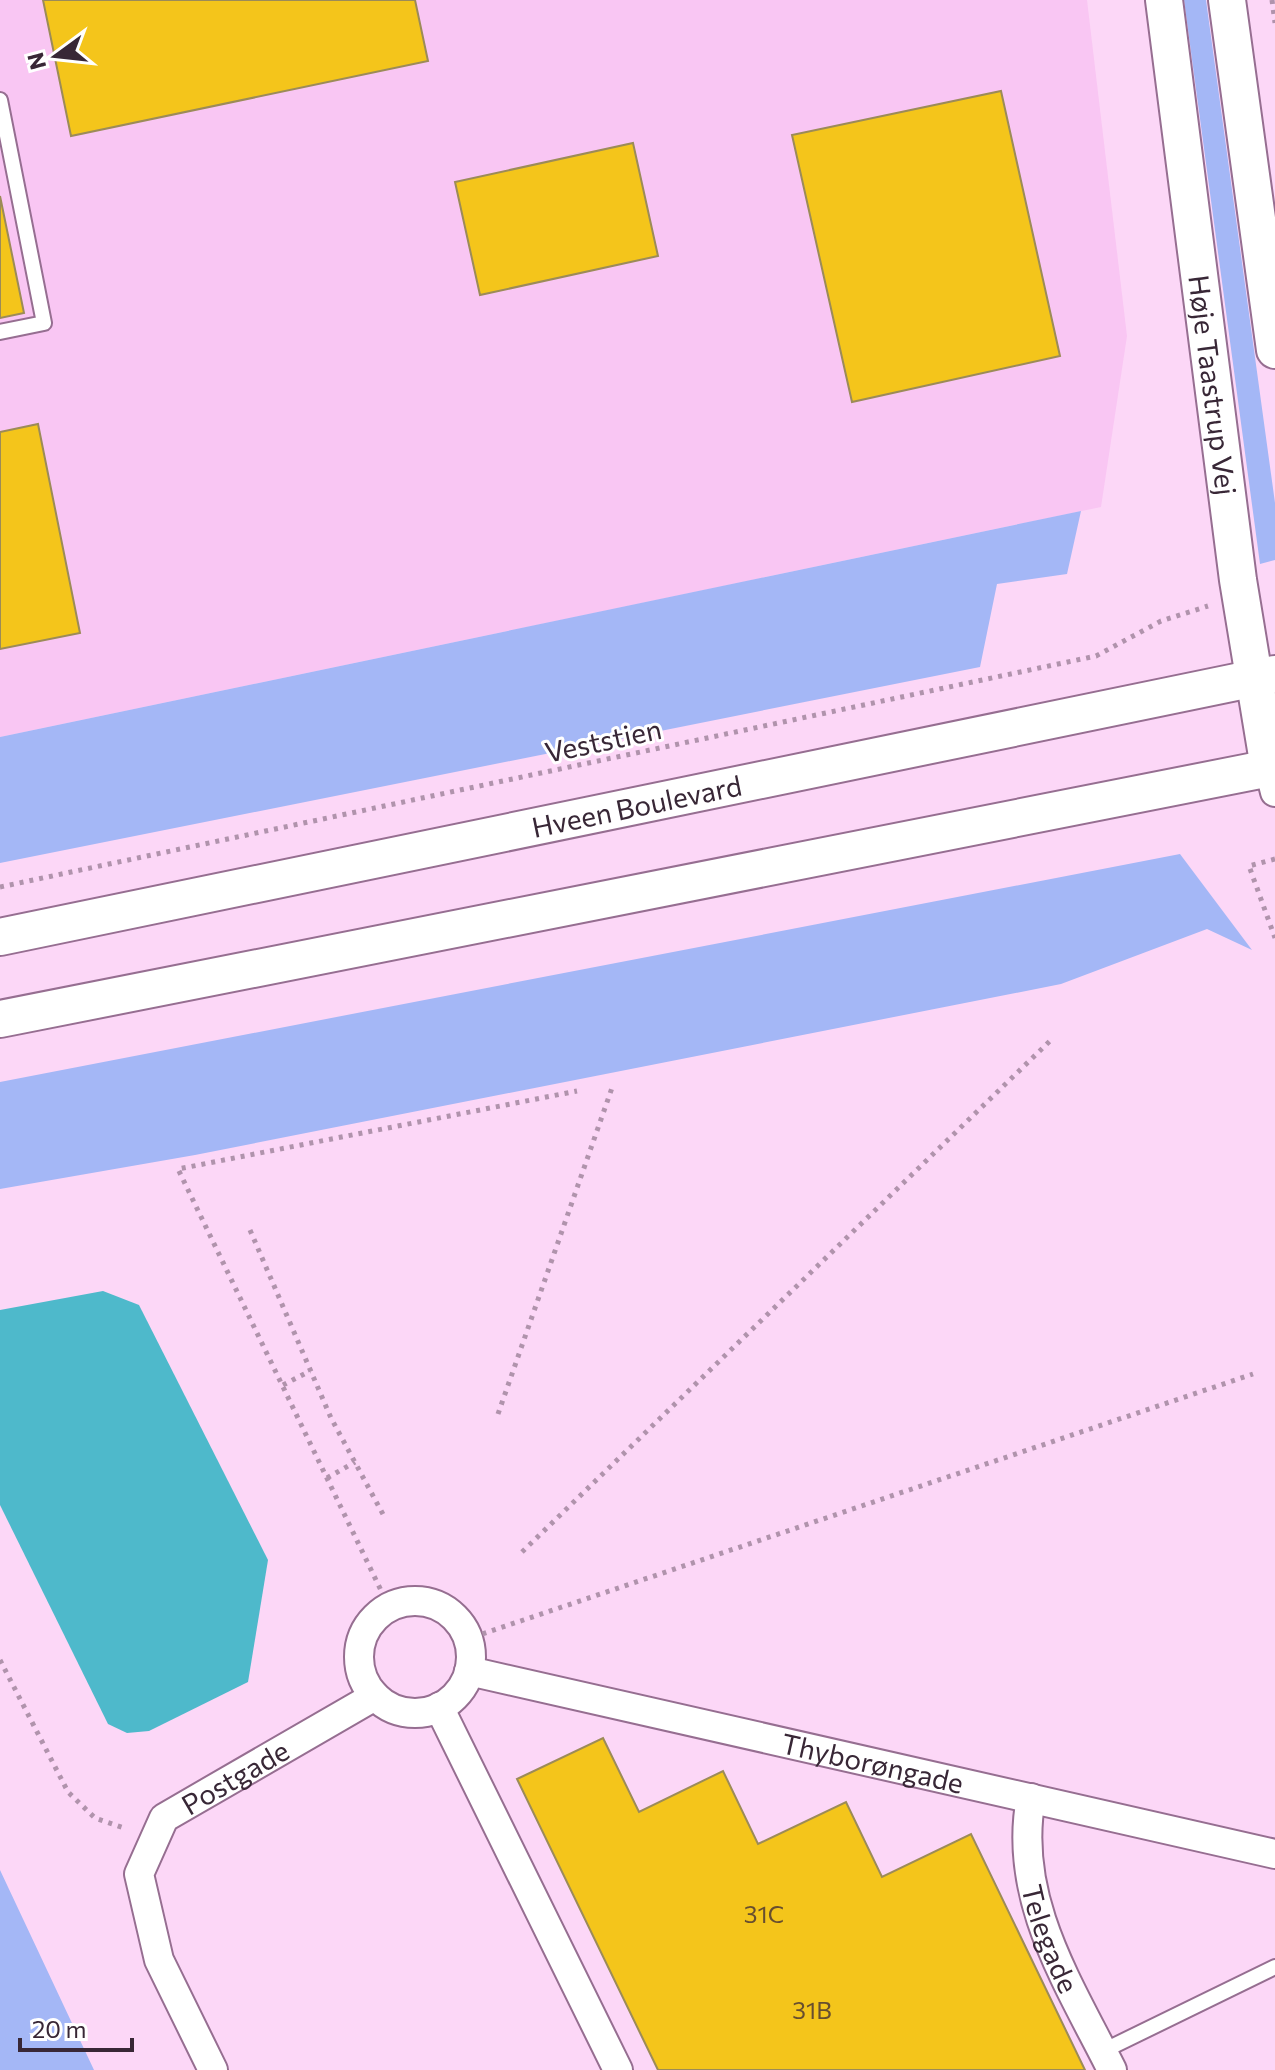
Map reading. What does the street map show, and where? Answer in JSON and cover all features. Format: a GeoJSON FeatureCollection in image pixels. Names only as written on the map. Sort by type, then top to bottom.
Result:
{"type":"FeatureCollection","features":[{"type":"Feature","properties":{"kind":"street","name":"Høje Taastrup Vej"},"geometry":{"type":"LineString","coordinates":[[1164,0],[1232,536],[1265,676],[1273,775]]}},
{"type":"Feature","properties":{"kind":"street"},"geometry":{"type":"LineString","coordinates":[[1227,0],[1275,350]]}},
{"type":"Feature","properties":{"kind":"street","name":"Hveen Boulevard"},"geometry":{"type":"LineString","coordinates":[[0,937],[1265,676]]}},
{"type":"Feature","properties":{"kind":"street"},"geometry":{"type":"LineString","coordinates":[[0,1019],[1273,775]]}},
{"type":"Feature","properties":{"kind":"street"},"geometry":{"type":"LineString","coordinates":[[405,1602],[431,1603],[453,1616],[468,1639],[469,1671],[458,1692],[439,1707],[406,1712],[375,1696],[365,1682],[360,1648],[370,1624],[389,1607],[405,1602]]}},
{"type":"Feature","properties":{"kind":"street","name":"Thyborøngade"},"geometry":{"type":"LineString","coordinates":[[469,1671],[1275,1854]]}},
{"type":"Feature","properties":{"kind":"street","name":"Postgade"},"geometry":{"type":"LineString","coordinates":[[213,2070],[159,1960],[139,1874],[164,1818],[375,1696]]}},
{"type":"Feature","properties":{"kind":"street"},"geometry":{"type":"LineString","coordinates":[[439,1707],[618,2070]]}},
{"type":"Feature","properties":{"kind":"street","name":"Telegade"},"geometry":{"type":"LineString","coordinates":[[1031,1798],[1026,1824],[1028,1867],[1040,1924],[1107,2061]]}},
{"type":"Feature","properties":{"kind":"lane"},"geometry":{"type":"LineString","coordinates":[[0,100],[44,323],[0,332]]}},
{"type":"Feature","properties":{"kind":"lane"},"geometry":{"type":"LineString","coordinates":[[1107,2061],[1275,1967]]}},
{"type":"Feature","properties":{"kind":"path"},"geometry":{"type":"LineString","coordinates":[[1272,0],[1275,23]]}},
{"type":"Feature","properties":{"kind":"path","name":"Veststien"},"geometry":{"type":"LineString","coordinates":[[0,887],[1096,656],[1161,621],[1206,607]]}},
{"type":"Feature","properties":{"kind":"path"},"geometry":{"type":"LineString","coordinates":[[1275,859],[1249,866],[1275,938]]}},
{"type":"Feature","properties":{"kind":"path"},"geometry":{"type":"LineString","coordinates":[[522,1552],[1052,1039]]}},
{"type":"Feature","properties":{"kind":"path"},"geometry":{"type":"LineString","coordinates":[[498,1414],[613,1085]]}},
{"type":"Feature","properties":{"kind":"path"},"geometry":{"type":"LineString","coordinates":[[389,1607],[178,1169],[577,1091]]}},
{"type":"Feature","properties":{"kind":"path"},"geometry":{"type":"LineString","coordinates":[[250,1230],[310,1371],[385,1518]]}},
{"type":"Feature","properties":{"kind":"path"},"geometry":{"type":"LineString","coordinates":[[283,1385],[310,1371]]}},
{"type":"Feature","properties":{"kind":"path"},"geometry":{"type":"LineString","coordinates":[[468,1639],[1253,1374]]}},
{"type":"Feature","properties":{"kind":"path"},"geometry":{"type":"LineString","coordinates":[[327,1478],[355,1462]]}},
{"type":"Feature","properties":{"kind":"path"},"geometry":{"type":"LineString","coordinates":[[0,1660],[68,1792],[95,1818],[155,1838]]}},
{"type":"Feature","properties":{"kind":"shaded area"},"geometry":{"type":"Polygon","coordinates":[[[0,0],[1087,0],[1127,336],[1101,507],[0,737],[0,0]]]}},
{"type":"Feature","properties":{"kind":"shaded area"},"geometry":{"type":"Polygon","coordinates":[[[1184,0],[1206,0],[1275,503],[1275,560],[1260,564],[1184,0]]]}},
{"type":"Feature","properties":{"kind":"shaded area"},"geometry":{"type":"Polygon","coordinates":[[[1081,511],[1067,574],[997,584],[980,667],[0,863],[0,737],[1081,511]]]}},
{"type":"Feature","properties":{"kind":"shaded area"},"geometry":{"type":"Polygon","coordinates":[[[1180,854],[1252,950],[1207,929],[1061,984],[195,1155],[0,1189],[0,1082],[1180,854]]]}},
{"type":"Feature","properties":{"kind":"shaded area"},"geometry":{"type":"Polygon","coordinates":[[[103,1291],[139,1305],[268,1560],[248,1682],[149,1731],[127,1733],[108,1724],[0,1505],[0,1310],[103,1291]]]}},
{"type":"Feature","properties":{"kind":"shaded area"},"geometry":{"type":"Polygon","coordinates":[[[0,1870],[94,2070],[0,2070],[0,1870]]]}},
{"type":"Feature","properties":{"kind":"building"},"geometry":{"type":"Polygon","coordinates":[[[43,0],[415,0],[428,61],[71,136],[43,0]]]}},
{"type":"Feature","properties":{"kind":"building"},"geometry":{"type":"Polygon","coordinates":[[[1001,91],[1060,356],[852,402],[792,135],[1001,91]]]}},
{"type":"Feature","properties":{"kind":"building"},"geometry":{"type":"Polygon","coordinates":[[[633,143],[658,256],[480,295],[455,182],[633,143]]]}},
{"type":"Feature","properties":{"kind":"building"},"geometry":{"type":"Polygon","coordinates":[[[0,196],[24,313],[0,318],[0,196]]]}},
{"type":"Feature","properties":{"kind":"building"},"geometry":{"type":"Polygon","coordinates":[[[38,424],[80,633],[0,649],[0,432],[38,424]]]}},
{"type":"Feature","properties":{"kind":"building"},"geometry":{"type":"Polygon","coordinates":[[[603,1738],[639,1812],[723,1771],[758,1844],[846,1802],[882,1877],[971,1834],[1085,2070],[658,2070],[517,1779],[603,1738]]]}}]}
